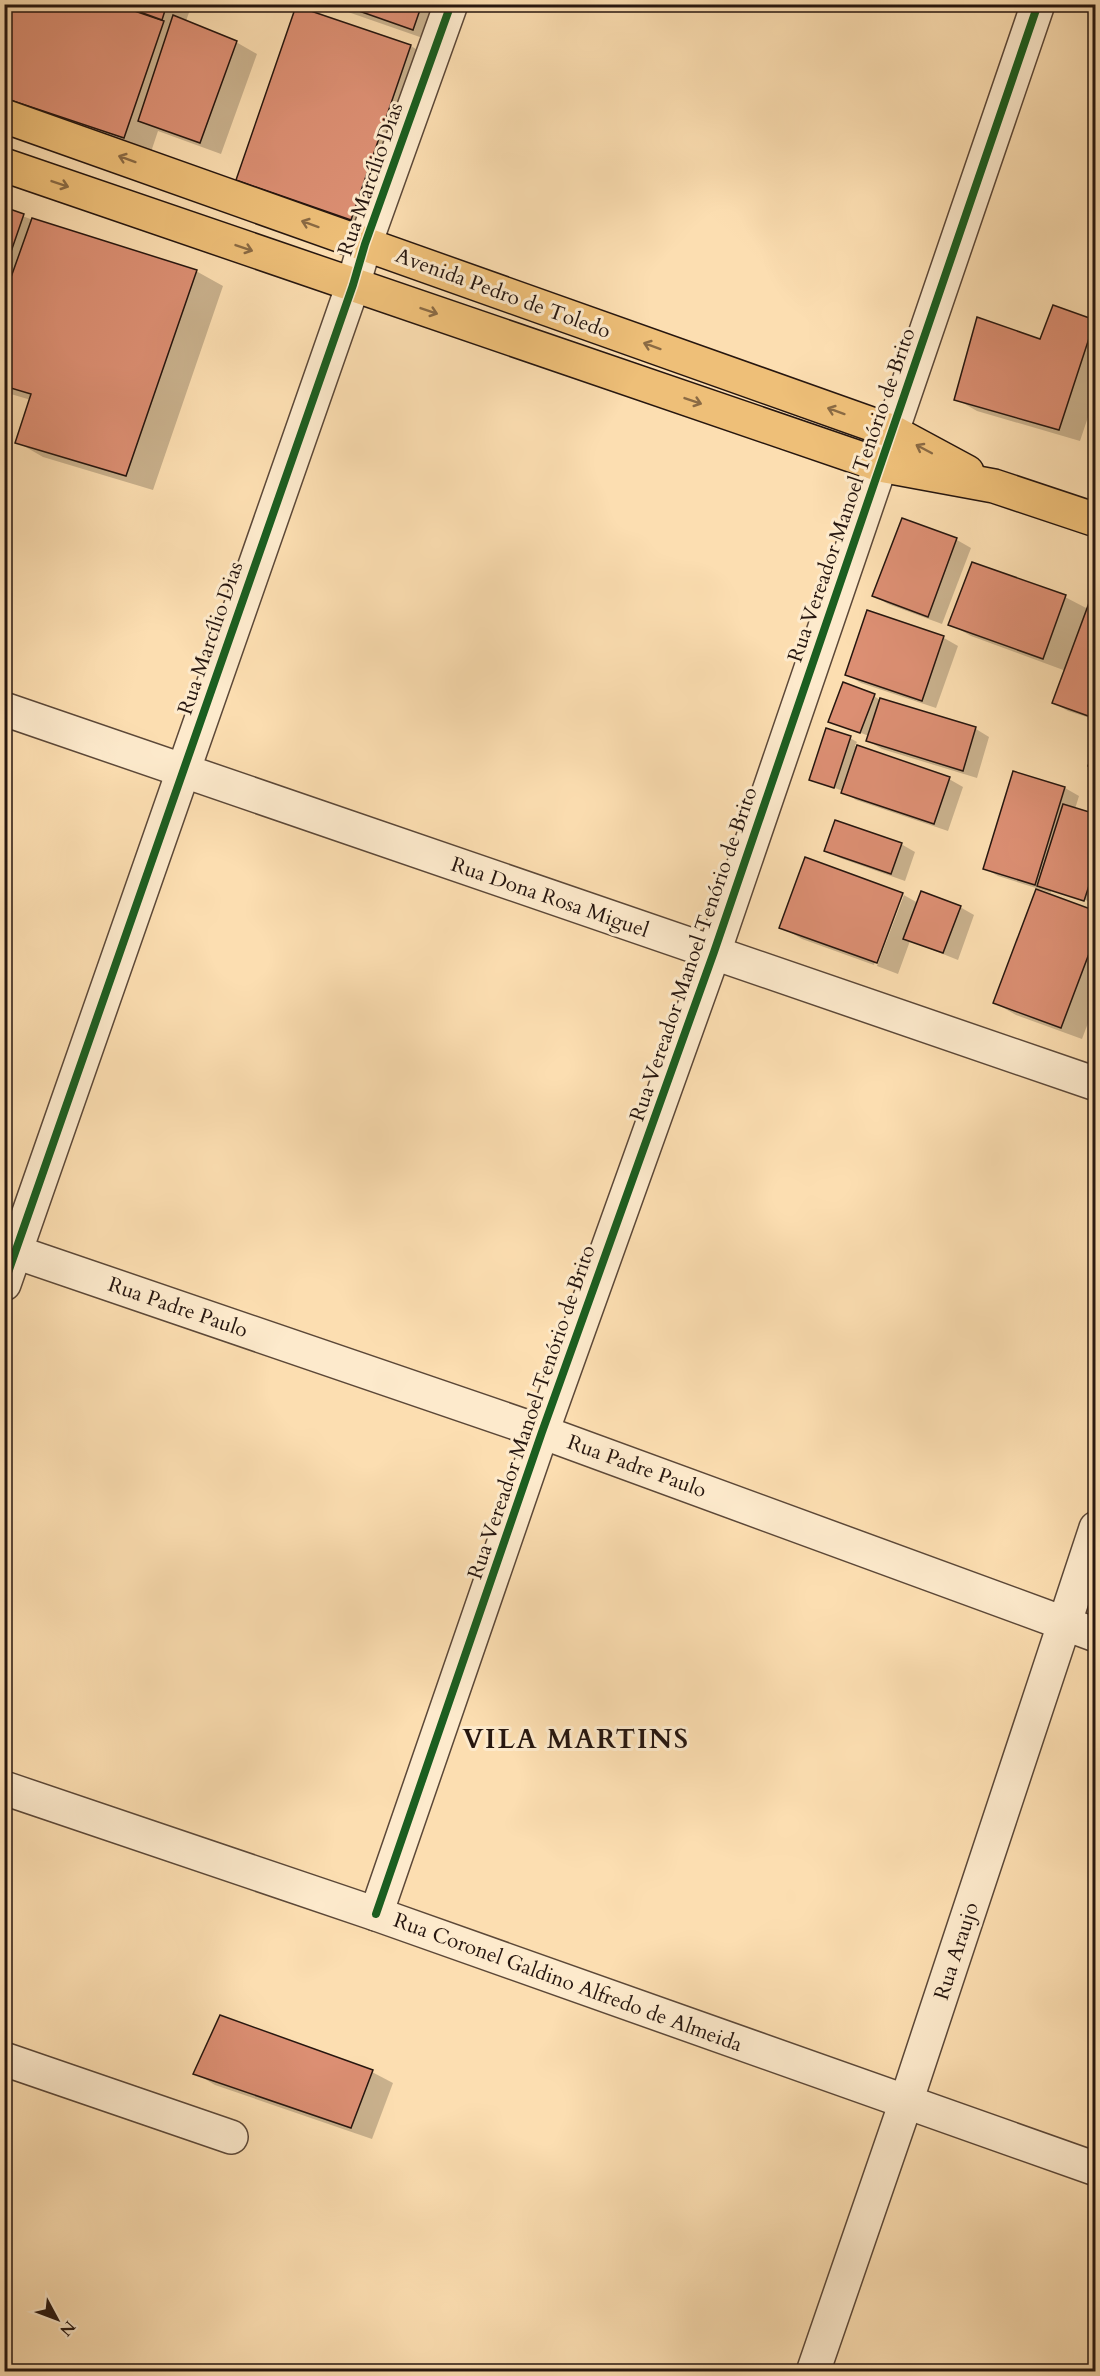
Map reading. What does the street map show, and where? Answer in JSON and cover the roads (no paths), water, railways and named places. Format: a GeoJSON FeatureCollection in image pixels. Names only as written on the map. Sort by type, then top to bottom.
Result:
{"type":"FeatureCollection","features":[{"type":"Feature","properties":{"kind":"main road","name":"Avenida Pedro de Toledo"},"geometry":{"type":"LineString","coordinates":[[4,116],[891,431],[994,486]]}},
{"type":"Feature","properties":{"kind":"main road","name":"Avenida Pedro de Toledo"},"geometry":{"type":"LineString","coordinates":[[4,165],[880,465],[994,486],[1095,520]]}},
{"type":"Feature","properties":{"kind":"street","name":"Rua Marcílio Dias"},"geometry":{"type":"LineString","coordinates":[[4,1284],[10,1250],[182,772],[354,285],[365,244],[451,4]]}},
{"type":"Feature","properties":{"kind":"street","name":"Rua Vereador Manoel Tenório de Brito"},"geometry":{"type":"LineString","coordinates":[[376,1914],[542,1431],[714,952],[1038,4]]}},
{"type":"Feature","properties":{"kind":"street","name":"Rua Dona Rosa Miguel"},"geometry":{"type":"LineString","coordinates":[[4,709],[1095,1084]]}},
{"type":"Feature","properties":{"kind":"street","name":"Rua Padre Paulo"},"geometry":{"type":"LineString","coordinates":[[10,1250],[542,1431],[1095,1635]]}},
{"type":"Feature","properties":{"kind":"street","name":"Rua Araujo"},"geometry":{"type":"LineString","coordinates":[[813,2372],[906,2103],[1095,1528]]}},
{"type":"Feature","properties":{"kind":"street","name":"Rua Coronel Galdino Alfredo de Almeida"},"geometry":{"type":"LineString","coordinates":[[4,1788],[376,1914],[1095,2169]]}},
{"type":"Feature","properties":{"kind":"street"},"geometry":{"type":"LineString","coordinates":[[4,2059],[231,2137]]}},
{"type":"Feature","properties":{"kind":"district","name":"VILA MARTINS"},"geometry":{"type":"Point","coordinates":[576,1739]}}]}
